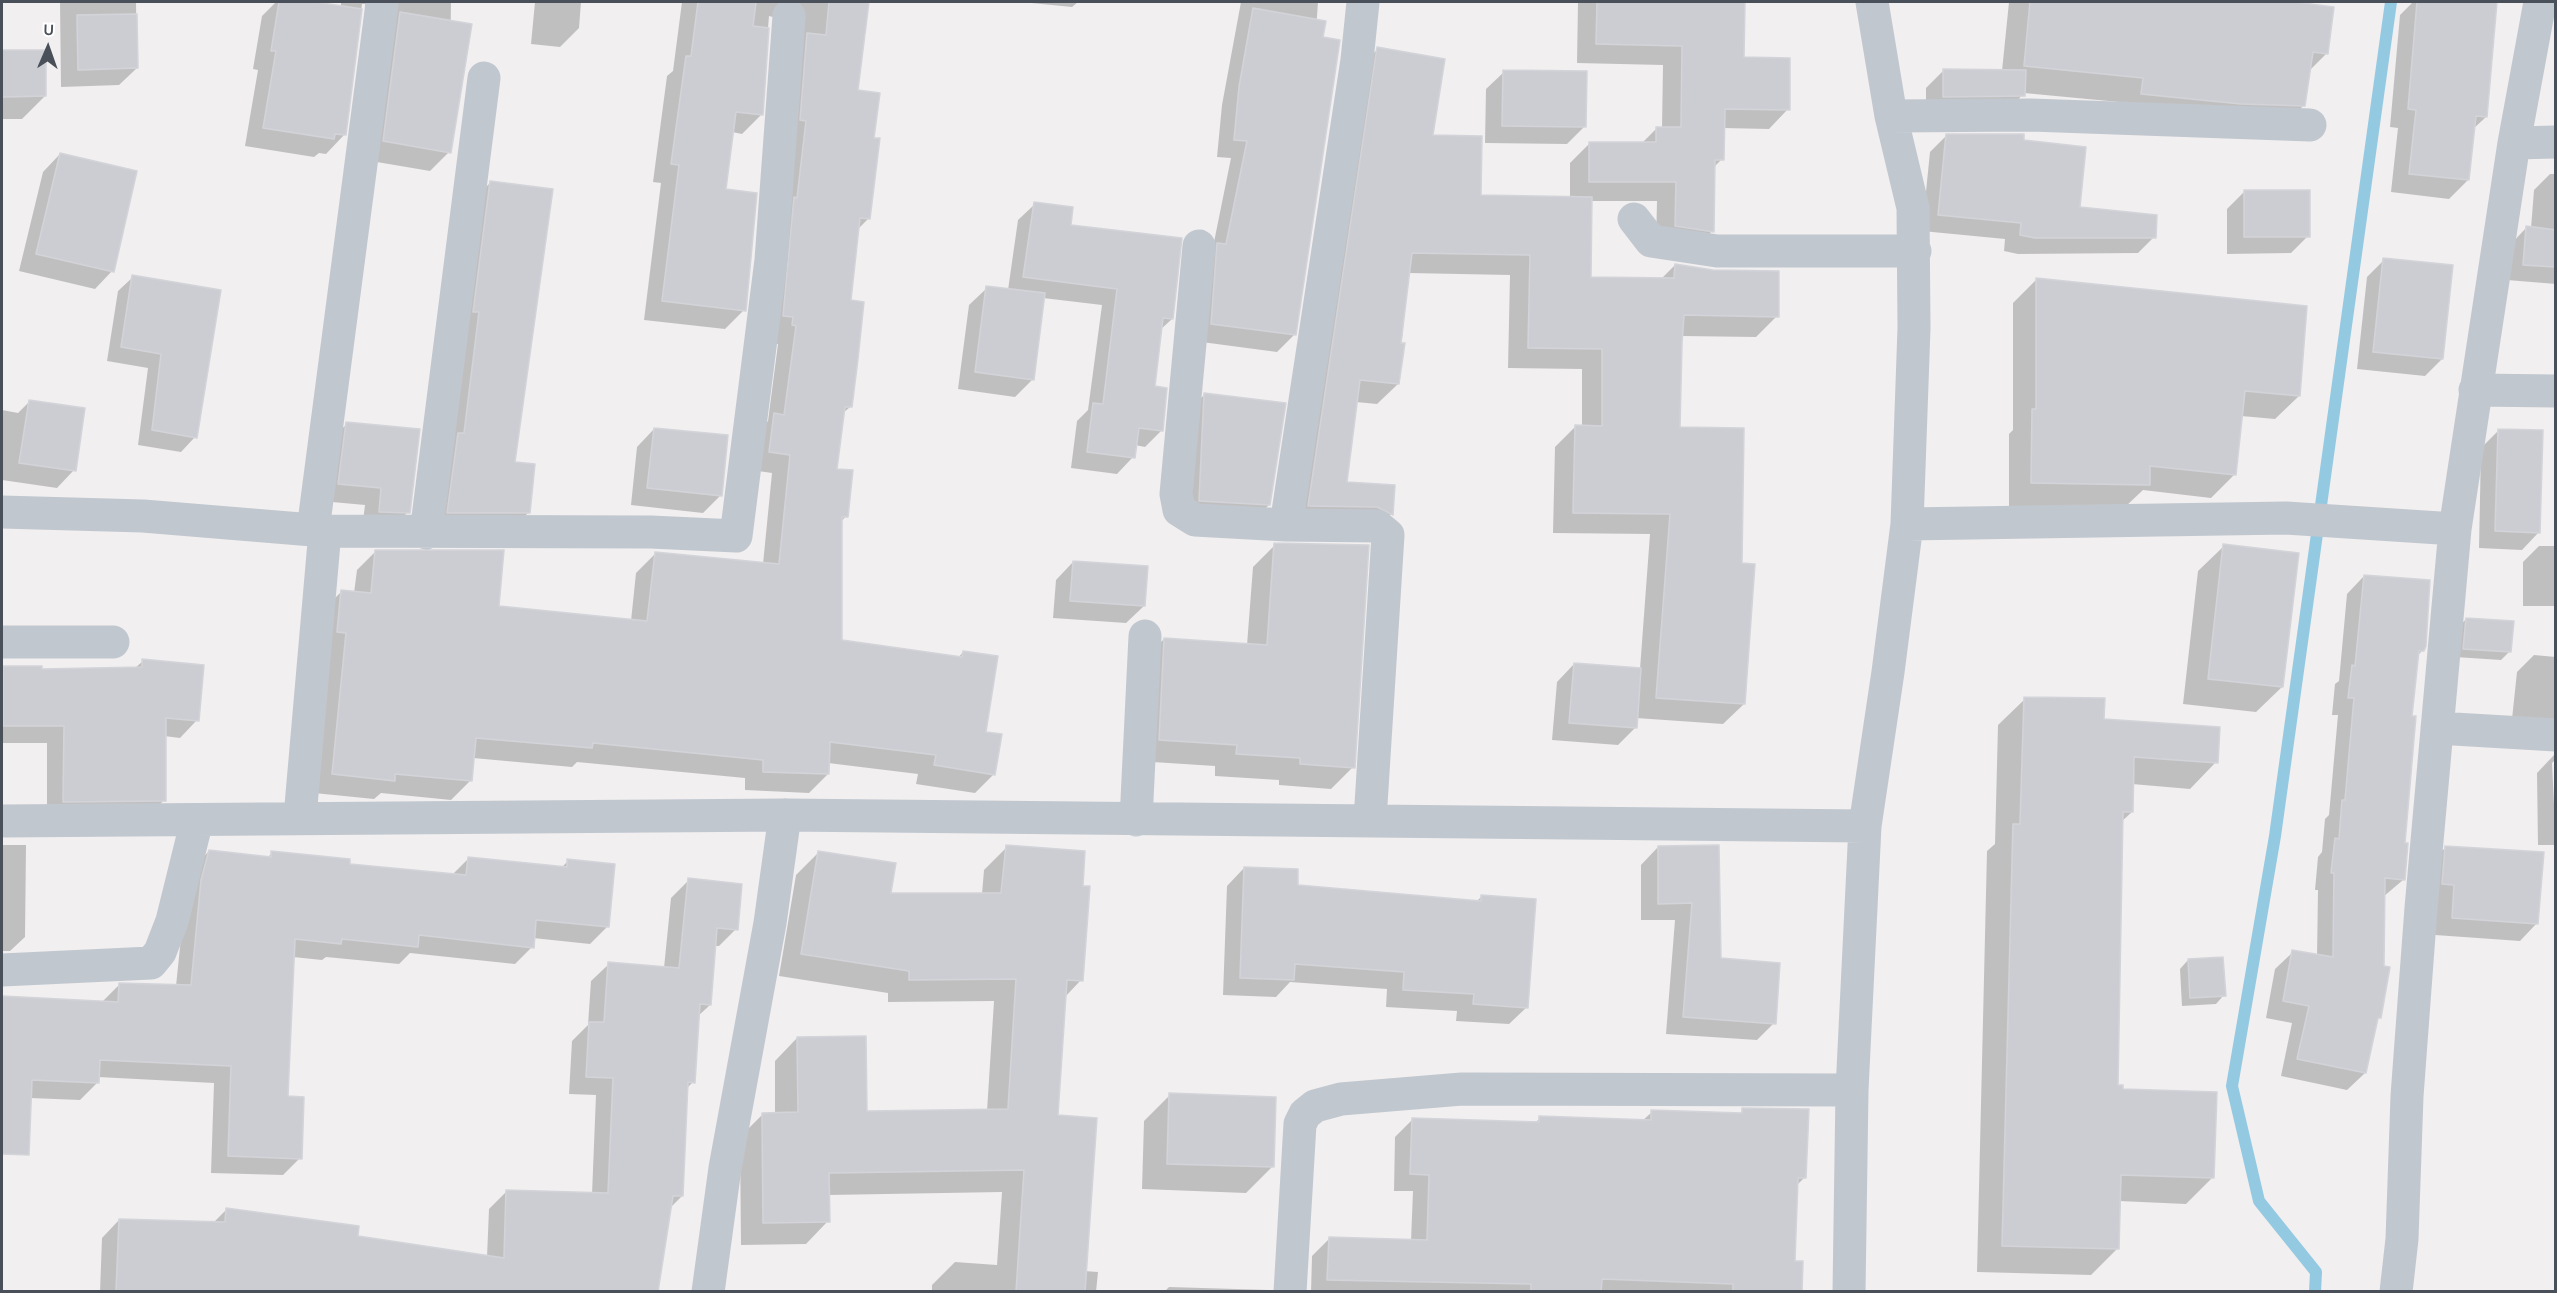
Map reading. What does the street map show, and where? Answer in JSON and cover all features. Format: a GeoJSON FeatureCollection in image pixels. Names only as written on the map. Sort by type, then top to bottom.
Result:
{"type":"FeatureCollection","features":[{"type":"Feature","properties":{"kind":"street"},"geometry":{"type":"LineString","coordinates":[[1287,525],[1357,60],[1363,2]]}},
{"type":"Feature","properties":{"kind":"street"},"geometry":{"type":"LineString","coordinates":[[1849,1292],[1852,1090],[1864,826],[1888,672],[1906,524],[1915,250],[1913,208],[1891,116],[1872,2]]}},
{"type":"Feature","properties":{"kind":"street"},"geometry":{"type":"LineString","coordinates":[[2396,1292],[2402,1239],[2408,1096],[2421,908],[2455,529],[2514,143],[2540,2]]}},
{"type":"Feature","properties":{"kind":"street"},"geometry":{"type":"LineString","coordinates":[[300,818],[319,530],[382,4]]}},
{"type":"Feature","properties":{"kind":"street"},"geometry":{"type":"LineString","coordinates":[[2,512],[143,516],[319,530],[426,533],[651,532],[736,536],[771,260],[789,16]]}},
{"type":"Feature","properties":{"kind":"street"},"geometry":{"type":"LineString","coordinates":[[426,533],[484,78]]}},
{"type":"Feature","properties":{"kind":"street"},"geometry":{"type":"LineString","coordinates":[[1891,116],[2031,115],[2310,125]]}},
{"type":"Feature","properties":{"kind":"street"},"geometry":{"type":"LineString","coordinates":[[2514,143],[2556,142]]}},
{"type":"Feature","properties":{"kind":"street"},"geometry":{"type":"LineString","coordinates":[[1634,219],[1652,241],[1717,251],[1915,250]]}},
{"type":"Feature","properties":{"kind":"street"},"geometry":{"type":"LineString","coordinates":[[1199,246],[1176,494],[1179,510],[1195,520],[1287,525],[1377,526],[1388,535],[1370,819]]}},
{"type":"Feature","properties":{"kind":"street"},"geometry":{"type":"LineString","coordinates":[[2475,390],[2556,391]]}},
{"type":"Feature","properties":{"kind":"street"},"geometry":{"type":"LineString","coordinates":[[1906,524],[2286,518],[2455,529]]}},
{"type":"Feature","properties":{"kind":"street"},"geometry":{"type":"LineString","coordinates":[[1136,820],[1145,636]]}},
{"type":"Feature","properties":{"kind":"street"},"geometry":{"type":"LineString","coordinates":[[2,642],[113,642]]}},
{"type":"Feature","properties":{"kind":"street"},"geometry":{"type":"LineString","coordinates":[[2437,728],[2556,735]]}},
{"type":"Feature","properties":{"kind":"street"},"geometry":{"type":"LineString","coordinates":[[2,821],[785,815],[1136,820],[1370,819],[1864,826]]}},
{"type":"Feature","properties":{"kind":"street"},"geometry":{"type":"LineString","coordinates":[[708,1292],[725,1168],[770,923],[785,815]]}},
{"type":"Feature","properties":{"kind":"street"},"geometry":{"type":"LineString","coordinates":[[2,970],[151,963],[160,952],[172,921],[197,820]]}},
{"type":"Feature","properties":{"kind":"street"},"geometry":{"type":"LineString","coordinates":[[1290,1292],[1300,1124],[1305,1114],[1315,1106],[1341,1099],[1462,1089],[1852,1090]]}},
{"type":"Feature","properties":{"kind":"building"},"geometry":{"type":"Polygon","coordinates":[[[279,2],[316,2],[362,9],[346,135],[335,134],[334,139],[263,128],[276,51],[271,51],[279,2]]]}},
{"type":"Feature","properties":{"kind":"building"},"geometry":{"type":"Polygon","coordinates":[[[698,2],[756,2],[753,26],[769,28],[763,115],[736,112],[726,189],[757,193],[746,311],[662,301],[679,165],[671,164],[686,56],[691,56],[698,2]]]}},
{"type":"Feature","properties":{"kind":"building"},"geometry":{"type":"Polygon","coordinates":[[[829,2],[869,2],[858,90],[880,93],[874,138],[880,138],[870,219],[860,218],[851,300],[864,302],[858,359],[852,407],[845,407],[837,469],[853,470],[848,517],[842,517],[842,640],[962,657],[963,651],[998,656],[986,732],[1002,734],[995,775],[934,765],[936,755],[830,742],[829,774],[763,772],[763,760],[593,743],[592,748],[476,738],[472,781],[395,774],[395,781],[332,774],[346,633],[337,632],[341,590],[371,593],[375,550],[504,550],[499,606],[647,621],[655,552],[779,564],[790,455],[769,452],[774,413],[784,415],[796,326],[792,325],[793,317],[783,316],[794,197],[797,198],[806,121],[800,120],[807,33],[826,35],[829,2]]]}},
{"type":"Feature","properties":{"kind":"building"},"geometry":{"type":"Polygon","coordinates":[[[1597,2],[1745,2],[1744,57],[1790,58],[1790,110],[1725,109],[1724,160],[1715,160],[1714,232],[1675,226],[1676,182],[1589,182],[1589,142],[1656,142],[1656,127],[1681,127],[1682,46],[1596,44],[1597,2]]]}},
{"type":"Feature","properties":{"kind":"building"},"geometry":{"type":"Polygon","coordinates":[[[2030,2],[2295,2],[2334,7],[2328,54],[2313,52],[2305,106],[2241,104],[2141,94],[2143,78],[2024,66],[2030,2]]]}},
{"type":"Feature","properties":{"kind":"building"},"geometry":{"type":"Polygon","coordinates":[[[2417,2],[2497,2],[2487,117],[2476,116],[2469,180],[2409,174],[2416,110],[2408,109],[2417,2]]]}},
{"type":"Feature","properties":{"kind":"building"},"geometry":{"type":"Polygon","coordinates":[[[1253,8],[1326,21],[1323,37],[1340,40],[1296,335],[1211,324],[1217,243],[1226,244],[1247,141],[1234,140],[1239,87],[1253,8]]]}},
{"type":"Feature","properties":{"kind":"building"},"geometry":{"type":"Polygon","coordinates":[[[400,12],[472,24],[451,153],[383,141],[400,12]]]}},
{"type":"Feature","properties":{"kind":"building"},"geometry":{"type":"Polygon","coordinates":[[[137,14],[138,68],[78,70],[77,15],[137,14]]]}},
{"type":"Feature","properties":{"kind":"building"},"geometry":{"type":"Polygon","coordinates":[[[1377,47],[1445,59],[1433,135],[1482,136],[1481,195],[1592,197],[1591,277],[1674,278],[1675,264],[1713,270],[1779,271],[1779,317],[1684,315],[1680,427],[1744,428],[1742,563],[1755,564],[1745,704],[1656,698],[1670,514],[1573,513],[1575,425],[1602,426],[1602,349],[1528,348],[1530,255],[1412,253],[1401,343],[1405,343],[1399,384],[1360,380],[1347,482],[1395,485],[1393,515],[1377,507],[1308,506],[1377,47]]]}},
{"type":"Feature","properties":{"kind":"building"},"geometry":{"type":"Polygon","coordinates":[[[2,50],[46,50],[46,96],[2,97],[2,50]]]}},
{"type":"Feature","properties":{"kind":"building"},"geometry":{"type":"Polygon","coordinates":[[[1943,69],[2026,70],[2025,96],[1943,97],[1943,69]]]}},
{"type":"Feature","properties":{"kind":"building"},"geometry":{"type":"Polygon","coordinates":[[[1503,70],[1587,71],[1586,127],[1502,126],[1503,70]]]}},
{"type":"Feature","properties":{"kind":"building"},"geometry":{"type":"Polygon","coordinates":[[[1946,134],[2024,134],[2024,140],[2086,147],[2080,207],[2157,215],[2156,238],[2035,238],[2020,235],[2021,223],[1938,215],[1946,134]]]}},
{"type":"Feature","properties":{"kind":"building"},"geometry":{"type":"Polygon","coordinates":[[[60,153],[137,171],[114,272],[36,254],[60,153]]]}},
{"type":"Feature","properties":{"kind":"building"},"geometry":{"type":"Polygon","coordinates":[[[490,181],[553,189],[515,462],[535,464],[530,513],[447,513],[458,433],[464,433],[479,312],[473,312],[490,181]]]}},
{"type":"Feature","properties":{"kind":"building"},"geometry":{"type":"Polygon","coordinates":[[[2244,190],[2310,190],[2310,237],[2244,237],[2244,190]]]}},
{"type":"Feature","properties":{"kind":"building"},"geometry":{"type":"Polygon","coordinates":[[[1034,202],[1073,207],[1071,225],[1182,238],[1173,319],[1163,318],[1155,386],[1167,388],[1163,431],[1139,428],[1135,458],[1087,452],[1093,403],[1103,404],[1117,289],[1023,277],[1034,202]]]}},
{"type":"Feature","properties":{"kind":"building"},"geometry":{"type":"Polygon","coordinates":[[[2526,226],[2556,230],[2556,267],[2523,265],[2526,226]]]}},
{"type":"Feature","properties":{"kind":"building"},"geometry":{"type":"Polygon","coordinates":[[[2383,258],[2453,265],[2443,359],[2373,352],[2383,258]]]}},
{"type":"Feature","properties":{"kind":"building"},"geometry":{"type":"Polygon","coordinates":[[[132,275],[221,290],[197,438],[152,430],[161,354],[121,347],[132,275]]]}},
{"type":"Feature","properties":{"kind":"building"},"geometry":{"type":"Polygon","coordinates":[[[2036,278],[2307,306],[2300,396],[2245,391],[2236,475],[2150,466],[2150,485],[2031,483],[2032,409],[2036,409],[2036,278]]]}},
{"type":"Feature","properties":{"kind":"building"},"geometry":{"type":"Polygon","coordinates":[[[986,286],[1045,293],[1034,380],[975,372],[986,286]]]}},
{"type":"Feature","properties":{"kind":"building"},"geometry":{"type":"Polygon","coordinates":[[[1204,393],[1286,403],[1270,505],[1199,501],[1204,393]]]}},
{"type":"Feature","properties":{"kind":"building"},"geometry":{"type":"Polygon","coordinates":[[[29,400],[85,408],[76,471],[19,463],[29,400]]]}},
{"type":"Feature","properties":{"kind":"building"},"geometry":{"type":"Polygon","coordinates":[[[346,422],[420,429],[410,513],[379,512],[381,488],[338,484],[346,422]]]}},
{"type":"Feature","properties":{"kind":"building"},"geometry":{"type":"Polygon","coordinates":[[[654,428],[728,435],[722,496],[647,488],[654,428]]]}},
{"type":"Feature","properties":{"kind":"building"},"geometry":{"type":"Polygon","coordinates":[[[2498,429],[2543,430],[2540,533],[2495,531],[2498,429]]]}},
{"type":"Feature","properties":{"kind":"building"},"geometry":{"type":"Polygon","coordinates":[[[1274,543],[1369,545],[1355,768],[1300,764],[1300,758],[1236,754],[1237,745],[1159,740],[1164,638],[1267,645],[1274,543]]]}},
{"type":"Feature","properties":{"kind":"building"},"geometry":{"type":"Polygon","coordinates":[[[2223,544],[2299,553],[2283,687],[2208,679],[2223,544]]]}},
{"type":"Feature","properties":{"kind":"building"},"geometry":{"type":"Polygon","coordinates":[[[1073,561],[1148,566],[1145,606],[1070,601],[1073,561]]]}},
{"type":"Feature","properties":{"kind":"building"},"geometry":{"type":"Polygon","coordinates":[[[2364,575],[2430,580],[2426,646],[2424,651],[2419,651],[2412,716],[2416,716],[2405,843],[2408,843],[2405,880],[2385,878],[2384,966],[2390,967],[2381,1018],[2378,1018],[2366,1073],[2297,1059],[2309,1006],[2283,1001],[2292,950],[2333,957],[2334,873],[2331,873],[2335,838],[2339,839],[2342,800],[2345,800],[2354,698],[2348,698],[2352,665],[2355,666],[2364,575]]]}},
{"type":"Feature","properties":{"kind":"building"},"geometry":{"type":"Polygon","coordinates":[[[2466,618],[2514,621],[2511,652],[2463,649],[2466,618]]]}},
{"type":"Feature","properties":{"kind":"building"},"geometry":{"type":"Polygon","coordinates":[[[142,659],[204,665],[199,721],[166,718],[166,801],[63,802],[64,726],[3,726],[3,666],[42,666],[42,669],[142,667],[142,659]]]}},
{"type":"Feature","properties":{"kind":"building"},"geometry":{"type":"Polygon","coordinates":[[[1574,663],[1641,668],[1637,728],[1569,723],[1574,663]]]}},
{"type":"Feature","properties":{"kind":"building"},"geometry":{"type":"Polygon","coordinates":[[[2024,697],[2105,698],[2104,719],[2220,727],[2218,763],[2134,757],[2133,812],[2123,812],[2118,1085],[2123,1085],[2123,1089],[2217,1092],[2214,1178],[2121,1175],[2119,1249],[2002,1246],[2013,824],[2020,824],[2024,697]]]}},
{"type":"Feature","properties":{"kind":"building"},"geometry":{"type":"Polygon","coordinates":[[[1006,845],[1085,851],[1083,886],[1090,886],[1083,981],[1067,980],[1058,1115],[1097,1118],[1085,1292],[1016,1292],[1024,1170],[829,1173],[830,1222],[763,1223],[762,1113],[798,1112],[797,1037],[866,1036],[867,1111],[1008,1109],[1016,979],[909,980],[909,971],[801,954],[818,851],[896,863],[891,893],[1001,893],[1006,845]]]}},
{"type":"Feature","properties":{"kind":"building"},"geometry":{"type":"Polygon","coordinates":[[[1719,845],[1721,958],[1780,963],[1776,1024],[1683,1017],[1692,903],[1658,904],[1658,846],[1719,845]]]}},
{"type":"Feature","properties":{"kind":"building"},"geometry":{"type":"Polygon","coordinates":[[[2445,846],[2544,852],[2538,924],[2452,918],[2454,885],[2442,884],[2445,846]]]}},
{"type":"Feature","properties":{"kind":"building"},"geometry":{"type":"Polygon","coordinates":[[[209,850],[271,857],[271,851],[350,859],[350,864],[466,875],[468,857],[567,867],[567,859],[615,864],[609,927],[536,920],[534,948],[419,935],[418,947],[342,939],[341,944],[295,939],[288,1096],[304,1097],[302,1159],[228,1156],[231,1066],[100,1060],[99,1083],[32,1080],[29,1155],[2,1154],[2,996],[118,1002],[119,983],[191,985],[201,880],[209,850]]]}},
{"type":"Feature","properties":{"kind":"building"},"geometry":{"type":"Polygon","coordinates":[[[1244,867],[1298,869],[1298,885],[1481,901],[1481,895],[1536,899],[1528,1008],[1473,1004],[1474,994],[1403,990],[1404,972],[1295,964],[1294,980],[1240,978],[1244,867]]]}},
{"type":"Feature","properties":{"kind":"building"},"geometry":{"type":"Polygon","coordinates":[[[688,878],[742,884],[738,930],[717,928],[711,1005],[700,1004],[695,1083],[688,1082],[683,1196],[673,1196],[658,1292],[116,1292],[119,1219],[225,1222],[226,1208],[359,1226],[358,1236],[504,1258],[506,1190],[608,1193],[613,1078],[586,1077],[589,1022],[604,1022],[608,962],[679,968],[688,878]]]}},
{"type":"Feature","properties":{"kind":"building"},"geometry":{"type":"Polygon","coordinates":[[[2223,957],[2226,996],[2190,998],[2188,959],[2223,957]]]}},
{"type":"Feature","properties":{"kind":"building"},"geometry":{"type":"Polygon","coordinates":[[[1169,1093],[1276,1097],[1274,1167],[1167,1164],[1169,1093]]]}},
{"type":"Feature","properties":{"kind":"building"},"geometry":{"type":"Polygon","coordinates":[[[1742,1108],[1809,1109],[1806,1178],[1798,1178],[1795,1261],[1803,1261],[1802,1292],[1733,1291],[1733,1284],[1602,1279],[1601,1292],[1531,1292],[1531,1284],[1327,1280],[1329,1237],[1427,1240],[1429,1175],[1410,1174],[1412,1118],[1539,1122],[1539,1116],[1651,1120],[1651,1110],[1742,1113],[1742,1108]]]}},
{"type":"Feature","properties":{"kind":"waterway"},"geometry":{"type":"LineString","coordinates":[[2315,1292],[2316,1272],[2259,1201],[2232,1086],[2275,836],[2391,2]]}}]}
